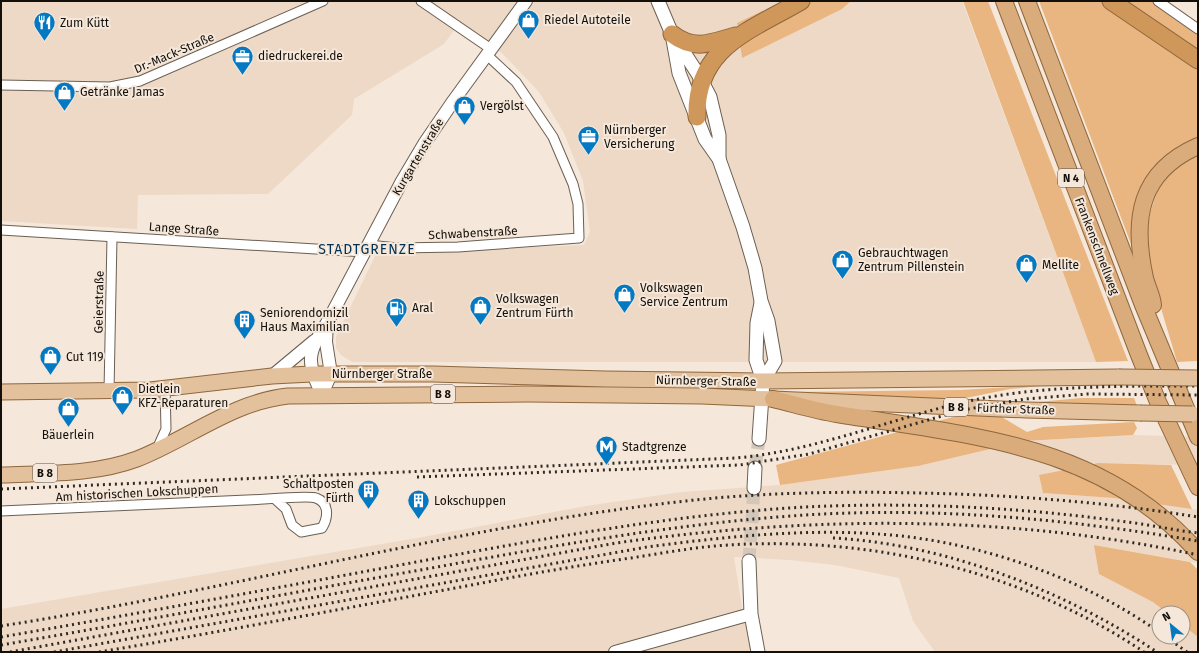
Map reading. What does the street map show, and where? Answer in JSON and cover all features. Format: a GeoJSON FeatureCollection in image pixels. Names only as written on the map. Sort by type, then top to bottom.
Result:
{"type":"FeatureCollection","features":[{"type":"Feature","properties":{"kind":"highway"},"geometry":{"type":"LineString","coordinates":[[696,118],[697,95],[701,80],[718,53],[745,34],[801,1]]}},
{"type":"Feature","properties":{"kind":"highway","name":"Frankenschnellweg"},"geometry":{"type":"LineString","coordinates":[[1004,1],[1139,355],[1158,402],[1198,487]]}},
{"type":"Feature","properties":{"kind":"highway","name":"Frankenschnellweg"},"geometry":{"type":"LineString","coordinates":[[1027,1],[1158,344],[1198,437]]}},
{"type":"Feature","properties":{"kind":"highway"},"geometry":{"type":"LineString","coordinates":[[1111,1],[1198,60]]}},
{"type":"Feature","properties":{"kind":"highway"},"geometry":{"type":"LineString","coordinates":[[672,34],[683,42],[699,45],[745,34]]}},
{"type":"Feature","properties":{"kind":"highway"},"geometry":{"type":"LineString","coordinates":[[1158,344],[1152,301],[1145,280],[1141,255],[1140,218],[1148,191],[1162,169],[1172,160],[1198,146]]}},
{"type":"Feature","properties":{"kind":"highway"},"geometry":{"type":"LineString","coordinates":[[767,399],[836,414],[962,434],[1022,447],[1061,458],[1098,475],[1125,490],[1155,511],[1198,552]]}},
{"type":"Feature","properties":{"kind":"main road"},"geometry":{"type":"LineString","coordinates":[[658,1],[672,34],[710,97],[719,135],[719,159]]}},
{"type":"Feature","properties":{"kind":"main road"},"geometry":{"type":"LineString","coordinates":[[672,34],[679,73],[705,139],[719,159],[752,256],[761,301],[768,321],[774,361],[763,381]]}},
{"type":"Feature","properties":{"kind":"main road"},"geometry":{"type":"LineString","coordinates":[[759,439],[767,399],[756,360],[757,323],[761,301]]}},
{"type":"Feature","properties":{"kind":"main road","name":"Nürnberger Straße"},"geometry":{"type":"LineString","coordinates":[[1,392],[109,392],[165,388],[272,376],[312,374],[434,374],[581,379],[763,381]]}},
{"type":"Feature","properties":{"kind":"main road","name":"B 8"},"geometry":{"type":"LineString","coordinates":[[763,381],[1119,377],[1198,378]]}},
{"type":"Feature","properties":{"kind":"main road","name":"Nürnberger Straße"},"geometry":{"type":"LineString","coordinates":[[322,394],[527,394],[767,399]]}},
{"type":"Feature","properties":{"kind":"main road","name":"B 8"},"geometry":{"type":"LineString","coordinates":[[1,475],[89,471],[118,465],[157,450],[232,412],[254,403],[283,396],[322,394]]}},
{"type":"Feature","properties":{"kind":"main road","name":"Fürther Straße"},"geometry":{"type":"LineString","coordinates":[[767,399],[1198,414]]}},
{"type":"Feature","properties":{"kind":"main road"},"geometry":{"type":"LineString","coordinates":[[754,488],[755,468]]}},
{"type":"Feature","properties":{"kind":"main road"},"geometry":{"type":"LineString","coordinates":[[749,561],[751,614],[758,652]]}},
{"type":"Feature","properties":{"kind":"street","name":"Dr.-Mack-Straße"},"geometry":{"type":"LineString","coordinates":[[1,85],[110,87],[140,81],[322,1]]}},
{"type":"Feature","properties":{"kind":"street"},"geometry":{"type":"LineString","coordinates":[[421,1],[489,52]]}},
{"type":"Feature","properties":{"kind":"street","name":"Kurgartenstraße"},"geometry":{"type":"LineString","coordinates":[[272,376],[314,341],[327,323],[402,182],[424,144],[526,1]]}},
{"type":"Feature","properties":{"kind":"street"},"geometry":{"type":"LineString","coordinates":[[1158,1],[1198,29]]}},
{"type":"Feature","properties":{"kind":"street","name":"Schwabenstraße"},"geometry":{"type":"LineString","coordinates":[[367,249],[458,247],[579,238],[578,204],[573,184],[553,137],[516,82],[489,52]]}},
{"type":"Feature","properties":{"kind":"street","name":"Lange Straße"},"geometry":{"type":"LineString","coordinates":[[1,230],[112,237],[367,249]]}},
{"type":"Feature","properties":{"kind":"street","name":"Geierstraße"},"geometry":{"type":"LineString","coordinates":[[109,392],[112,237]]}},
{"type":"Feature","properties":{"kind":"street","name":"Kurgartenstraße"},"geometry":{"type":"LineString","coordinates":[[322,394],[330,374],[326,342],[327,323]]}},
{"type":"Feature","properties":{"kind":"street"},"geometry":{"type":"LineString","coordinates":[[314,341],[312,354],[312,374],[322,394]]}},
{"type":"Feature","properties":{"kind":"street"},"geometry":{"type":"LineString","coordinates":[[157,450],[166,429],[165,388]]}},
{"type":"Feature","properties":{"kind":"street","name":"Am historischen Lokschuppen"},"geometry":{"type":"LineString","coordinates":[[1,511],[315,497],[323,502],[326,509],[327,520],[322,528],[301,532],[292,525],[286,509],[275,499]]}},
{"type":"Feature","properties":{"kind":"street"},"geometry":{"type":"LineString","coordinates":[[615,652],[751,614]]}},
{"type":"Feature","properties":{"kind":"shaded area"},"geometry":{"type":"Polygon","coordinates":[[[1,1],[785,1],[737,23],[742,58],[841,9],[851,1],[962,1],[1096,362],[352,362],[341,355],[336,348],[336,337],[376,254],[584,245],[590,232],[583,181],[564,133],[539,92],[503,54],[460,22],[444,44],[354,99],[352,115],[268,194],[138,195],[137,229],[1,221],[1,1]]]}},
{"type":"Feature","properties":{"kind":"shaded area"},"geometry":{"type":"Polygon","coordinates":[[[784,1],[851,1],[842,9],[742,58],[737,23],[784,1]]]}},
{"type":"Feature","properties":{"kind":"shaded area"},"geometry":{"type":"Polygon","coordinates":[[[963,1],[988,1],[1128,361],[1096,362],[963,1]]]}},
{"type":"Feature","properties":{"kind":"shaded area"},"geometry":{"type":"Polygon","coordinates":[[[1039,1],[1100,1],[1198,68],[1198,141],[1161,164],[1136,257],[1039,1]]]}},
{"type":"Feature","properties":{"kind":"shaded area"},"geometry":{"type":"Polygon","coordinates":[[[1121,1],[1154,1],[1158,7],[1198,34],[1198,53],[1121,1]]]}},
{"type":"Feature","properties":{"kind":"shaded area"},"geometry":{"type":"Polygon","coordinates":[[[1198,154],[1198,361],[1177,362],[1159,302],[1150,265],[1147,237],[1152,207],[1164,180],[1173,169],[1184,160],[1198,154]]]}},
{"type":"Feature","properties":{"kind":"shaded area"},"geometry":{"type":"Polygon","coordinates":[[[1058,384],[1010,389],[951,401],[788,394],[792,392],[961,390],[1058,384]]]}},
{"type":"Feature","properties":{"kind":"shaded area"},"geometry":{"type":"Polygon","coordinates":[[[606,386],[734,388],[741,391],[606,390],[606,386]]]}},
{"type":"Feature","properties":{"kind":"shaded area"},"geometry":{"type":"Polygon","coordinates":[[[1081,398],[1134,398],[1137,406],[1016,404],[1081,398]]]}},
{"type":"Feature","properties":{"kind":"shaded area"},"geometry":{"type":"Polygon","coordinates":[[[968,413],[1000,416],[1027,432],[1043,427],[1134,422],[1137,428],[1133,435],[1024,441],[918,466],[780,485],[776,465],[968,413]]]}},
{"type":"Feature","properties":{"kind":"shaded area"},"geometry":{"type":"Polygon","coordinates":[[[1133,435],[1198,437],[1198,465],[1098,463],[1039,475],[1043,493],[1114,498],[1198,510],[1198,563],[1094,545],[1157,605],[1151,605],[1151,645],[1191,645],[1191,631],[1198,637],[1198,652],[935,652],[913,621],[899,578],[835,565],[790,560],[734,557],[743,614],[752,652],[1,652],[1,609],[423,537],[586,506],[682,492],[780,485],[918,466],[1024,441],[1133,435]]]}},
{"type":"Feature","properties":{"kind":"shaded area"},"geometry":{"type":"Polygon","coordinates":[[[1098,463],[1171,465],[1192,509],[1114,498],[1043,493],[1039,475],[1098,463]]]}},
{"type":"Feature","properties":{"kind":"shaded area"},"geometry":{"type":"Polygon","coordinates":[[[1094,545],[1190,562],[1198,570],[1198,637],[1191,631],[1191,605],[1157,605],[1099,574],[1094,545]]]}},
{"type":"Feature","properties":{"kind":"tunnel"},"geometry":{"type":"LineString","coordinates":[[755,468],[759,439]]}},
{"type":"Feature","properties":{"kind":"tunnel"},"geometry":{"type":"LineString","coordinates":[[749,561],[754,488]]}},
{"type":"Feature","properties":{"kind":"railway"},"geometry":{"type":"LineString","coordinates":[[1,489],[736,458],[793,449],[849,435],[932,410],[989,397],[1078,388],[1198,386]]}},
{"type":"Feature","properties":{"kind":"railway"},"geometry":{"type":"LineString","coordinates":[[417,477],[740,465],[809,454],[963,410],[1025,399],[1088,394],[1198,395]]}},
{"type":"Feature","properties":{"kind":"railway"},"geometry":{"type":"LineString","coordinates":[[1,626],[170,596],[507,527],[592,513],[712,498],[816,493],[886,492],[956,494],[1077,502],[1138,508],[1198,517]]}},
{"type":"Feature","properties":{"kind":"railway"},"geometry":{"type":"LineString","coordinates":[[1,637],[575,534],[666,520],[759,510],[883,505],[1002,509],[1081,516],[1198,533]]}},
{"type":"Feature","properties":{"kind":"railway"},"geometry":{"type":"LineString","coordinates":[[1,645],[574,543],[673,528],[773,517],[870,513],[964,514],[1011,517],[1105,527],[1198,541]]}},
{"type":"Feature","properties":{"kind":"railway"},"geometry":{"type":"LineString","coordinates":[[10,652],[616,543],[689,534],[762,528],[835,524],[981,526],[1054,532],[1126,542],[1198,555]]}},
{"type":"Feature","properties":{"kind":"railway"},"geometry":{"type":"LineString","coordinates":[[54,652],[647,547],[742,536],[838,532],[869,533],[935,541],[1003,557],[1069,581],[1100,596],[1151,627]]}},
{"type":"Feature","properties":{"kind":"railway"},"geometry":{"type":"LineString","coordinates":[[833,538],[875,542],[918,550],[960,560],[1002,574],[1043,590],[1082,609],[1157,652]]}},
{"type":"Feature","properties":{"kind":"railway"},"geometry":{"type":"LineString","coordinates":[[99,652],[588,564],[703,547],[782,544],[837,547],[891,554],[945,565],[997,580],[1048,600],[1097,624],[1144,652]]}},
{"type":"Feature","properties":{"kind":"railway"},"geometry":{"type":"LineString","coordinates":[[1177,645],[1187,652]]}},
{"type":"Feature","properties":{"kind":"place","name":"Riedel Autoteile"},"geometry":{"type":"Point","coordinates":[529,40]}},
{"type":"Feature","properties":{"kind":"place","name":"Zum Kütt"},"geometry":{"type":"Point","coordinates":[44,42]}},
{"type":"Feature","properties":{"kind":"place","name":"diedruckerei.de"},"geometry":{"type":"Point","coordinates":[243,76]}},
{"type":"Feature","properties":{"kind":"place","name":"Getränke Jamas"},"geometry":{"type":"Point","coordinates":[65,112]}},
{"type":"Feature","properties":{"kind":"place","name":"Vergölst"},"geometry":{"type":"Point","coordinates":[464,126]}},
{"type":"Feature","properties":{"kind":"place","name":"Nürnberger Versicherung"},"geometry":{"type":"Point","coordinates":[589,156]}},
{"type":"Feature","properties":{"kind":"place","name":"Gebrauchtwagen Zentrum Pillenstein"},"geometry":{"type":"Point","coordinates":[843,280]}},
{"type":"Feature","properties":{"kind":"place","name":"Mellite"},"geometry":{"type":"Point","coordinates":[1027,284]}},
{"type":"Feature","properties":{"kind":"place","name":"Volkswagen Service Zentrum"},"geometry":{"type":"Point","coordinates":[625,314]}},
{"type":"Feature","properties":{"kind":"place","name":"Volkswagen Zentrum Fürth"},"geometry":{"type":"Point","coordinates":[481,326]}},
{"type":"Feature","properties":{"kind":"place","name":"Aral"},"geometry":{"type":"Point","coordinates":[397,328]}},
{"type":"Feature","properties":{"kind":"place","name":"Seniorendomizil Haus Maximilian"},"geometry":{"type":"Point","coordinates":[245,340]}},
{"type":"Feature","properties":{"kind":"place","name":"Cut 119"},"geometry":{"type":"Point","coordinates":[51,376]}},
{"type":"Feature","properties":{"kind":"place","name":"Dietlein KFZ-Reparaturen"},"geometry":{"type":"Point","coordinates":[122,416]}},
{"type":"Feature","properties":{"kind":"place","name":"Bäuerlein"},"geometry":{"type":"Point","coordinates":[68,428]}},
{"type":"Feature","properties":{"kind":"place","name":"Stadtgrenze"},"geometry":{"type":"Point","coordinates":[606,466]}},
{"type":"Feature","properties":{"kind":"place","name":"Schaltposten Fürth"},"geometry":{"type":"Point","coordinates":[369,510]}},
{"type":"Feature","properties":{"kind":"place","name":"Lokschuppen"},"geometry":{"type":"Point","coordinates":[419,520]}},
{"type":"Feature","properties":{"kind":"district","name":"STADTGRENZE"},"geometry":{"type":"Point","coordinates":[367,249]}}]}
